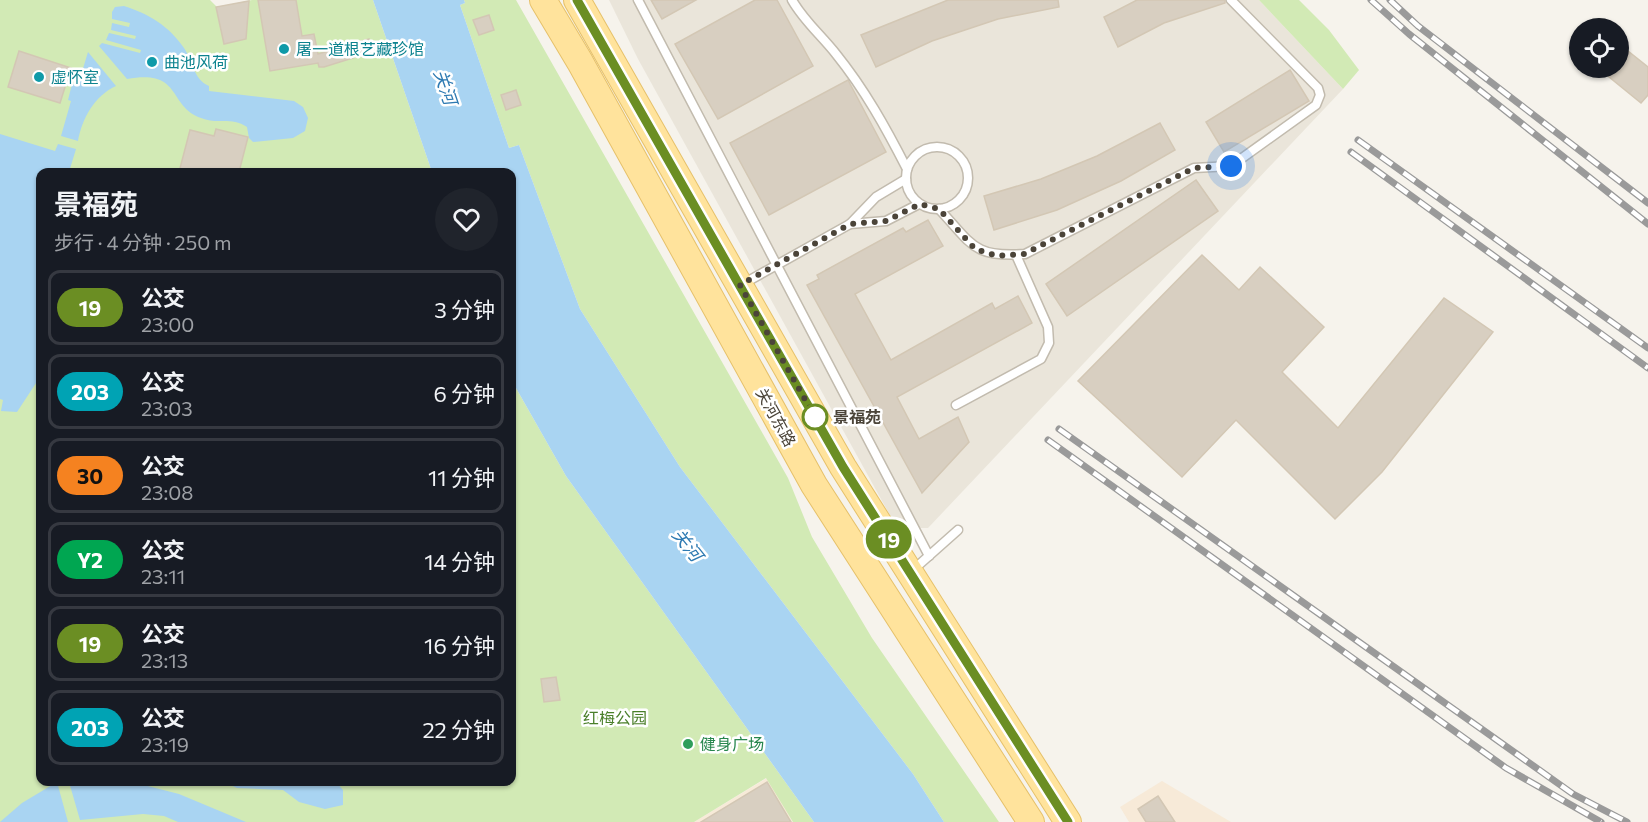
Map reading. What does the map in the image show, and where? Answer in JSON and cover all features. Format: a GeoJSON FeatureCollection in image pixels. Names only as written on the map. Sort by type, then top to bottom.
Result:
{"type":"FeatureCollection","features":[{"type":"Feature","properties":{"kind":"main road","name":"关河东路"},"geometry":{"type":"LineString","coordinates":[[543,0],[580,62],[814,485],[1031,822]]}},
{"type":"Feature","properties":{"kind":"main road","name":"关河东路"},"geometry":{"type":"LineString","coordinates":[[577,0],[843,467],[919,564],[1068,822]]}},
{"type":"Feature","properties":{"kind":"lane"},"geometry":{"type":"LineString","coordinates":[[638,0],[777,265],[919,564],[958,530]]}},
{"type":"Feature","properties":{"kind":"lane"},"geometry":{"type":"LineString","coordinates":[[792,0],[800,15],[835,53],[875,107],[907,169]]}},
{"type":"Feature","properties":{"kind":"lane"},"geometry":{"type":"LineString","coordinates":[[939,209],[958,200],[965,192],[967,171],[963,161],[956,153],[936,147],[918,153],[907,169],[906,179],[912,197],[920,204],[939,209],[975,249],[997,256],[1024,254],[1194,168],[1231,166],[1316,105],[1320,95],[1318,88],[1231,0]]}},
{"type":"Feature","properties":{"kind":"lane"},"geometry":{"type":"LineString","coordinates":[[740,285],[850,224],[876,197],[906,179]]}},
{"type":"Feature","properties":{"kind":"lane"},"geometry":{"type":"LineString","coordinates":[[850,224],[886,221],[920,204]]}},
{"type":"Feature","properties":{"kind":"lane"},"geometry":{"type":"LineString","coordinates":[[956,405],[1041,359],[1049,343],[1048,327],[1016,255]]}},
{"type":"Feature","properties":{"kind":"shaded area","name":"景福苑"},"geometry":{"type":"Polygon","coordinates":[[[609,0],[1259,0],[1343,89],[928,528],[897,528],[638,59],[609,0]]]}},
{"type":"Feature","properties":{"kind":"shaded area"},"geometry":{"type":"Polygon","coordinates":[[[767,778],[793,822],[694,822],[767,778]]]}},
{"type":"Feature","properties":{"kind":"shaded area"},"geometry":{"type":"Polygon","coordinates":[[[1162,781],[1231,822],[1129,822],[1120,807],[1162,781]]]}},
{"type":"Feature","properties":{"kind":"green space","name":"红梅公园"},"geometry":{"type":"Polygon","coordinates":[[[0,0],[210,0],[217,7],[252,0],[373,0],[431,168],[36,168],[36,786],[516,786],[516,388],[566,476],[814,822],[793,822],[766,778],[694,822],[0,822],[0,0]]]}},
{"type":"Feature","properties":{"kind":"green space"},"geometry":{"type":"Polygon","coordinates":[[[464,0],[516,0],[788,478],[812,537],[872,638],[999,822],[944,822],[913,774],[680,467],[580,309],[519,145],[509,148],[460,5],[465,3],[464,0]]]}},
{"type":"Feature","properties":{"kind":"green space"},"geometry":{"type":"Polygon","coordinates":[[[1259,0],[1299,0],[1329,30],[1359,70],[1343,89],[1259,0]]]}},
{"type":"Feature","properties":{"kind":"water","name":"关河"},"geometry":{"type":"Polygon","coordinates":[[[373,0],[464,0],[465,3],[460,5],[509,148],[519,145],[580,309],[680,467],[913,774],[944,822],[814,822],[566,476],[516,388],[516,168],[431,168],[373,0]]]}},
{"type":"Feature","properties":{"kind":"water"},"geometry":{"type":"Polygon","coordinates":[[[124,6],[150,17],[172,33],[187,53],[196,74],[209,86],[209,91],[294,101],[303,107],[308,118],[305,131],[293,138],[253,142],[249,138],[247,127],[241,124],[207,120],[190,112],[166,84],[157,79],[145,77],[127,79],[99,46],[102,43],[140,53],[141,50],[106,40],[109,33],[135,39],[136,36],[111,30],[112,23],[129,27],[130,23],[112,19],[115,7],[124,6]]]}},
{"type":"Feature","properties":{"kind":"water"},"geometry":{"type":"Polygon","coordinates":[[[88,52],[116,86],[101,96],[90,109],[78,141],[61,136],[71,101],[68,100],[72,84],[78,85],[88,52]]]}},
{"type":"Feature","properties":{"kind":"water"},"geometry":{"type":"Polygon","coordinates":[[[0,134],[55,151],[58,144],[76,149],[70,168],[36,168],[36,383],[17,412],[1,411],[3,400],[0,399],[0,134]]]}},
{"type":"Feature","properties":{"kind":"water"},"geometry":{"type":"Polygon","coordinates":[[[50,786],[58,786],[68,822],[0,822],[22,803],[50,786]]]}},
{"type":"Feature","properties":{"kind":"water"},"geometry":{"type":"Polygon","coordinates":[[[70,786],[148,786],[179,794],[246,822],[178,822],[164,816],[143,814],[80,820],[70,786]]]}},
{"type":"Feature","properties":{"kind":"water"},"geometry":{"type":"Polygon","coordinates":[[[233,786],[340,786],[343,790],[343,805],[325,809],[299,802],[283,790],[233,786]]]}},
{"type":"Feature","properties":{"kind":"building"},"geometry":{"type":"Polygon","coordinates":[[[258,0],[296,0],[302,36],[314,34],[318,54],[369,39],[372,52],[324,67],[319,67],[318,63],[270,71],[258,0]]]}},
{"type":"Feature","properties":{"kind":"building"},"geometry":{"type":"Polygon","coordinates":[[[651,0],[696,0],[662,19],[651,0]]]}},
{"type":"Feature","properties":{"kind":"building"},"geometry":{"type":"Polygon","coordinates":[[[755,0],[777,0],[813,66],[718,119],[675,44],[755,0]]]}},
{"type":"Feature","properties":{"kind":"building"},"geometry":{"type":"Polygon","coordinates":[[[948,0],[1058,0],[1059,7],[998,19],[932,41],[876,67],[861,35],[948,0]]]}},
{"type":"Feature","properties":{"kind":"building"},"geometry":{"type":"Polygon","coordinates":[[[1137,0],[1225,0],[1225,3],[1164,23],[1118,47],[1104,17],[1137,0]]]}},
{"type":"Feature","properties":{"kind":"building"},"geometry":{"type":"Polygon","coordinates":[[[249,1],[246,39],[224,44],[216,7],[249,1]]]}},
{"type":"Feature","properties":{"kind":"building"},"geometry":{"type":"Polygon","coordinates":[[[489,15],[494,30],[479,35],[473,20],[489,15]]]}},
{"type":"Feature","properties":{"kind":"building","name":"虚怀室"},"geometry":{"type":"Polygon","coordinates":[[[19,51],[71,68],[60,103],[8,87],[19,51]]]}},
{"type":"Feature","properties":{"kind":"building"},"geometry":{"type":"Polygon","coordinates":[[[1629,52],[1648,67],[1648,95],[1641,103],[1610,78],[1629,78],[1629,52]]]}},
{"type":"Feature","properties":{"kind":"building"},"geometry":{"type":"Polygon","coordinates":[[[1290,70],[1309,101],[1224,152],[1206,122],[1290,70]]]}},
{"type":"Feature","properties":{"kind":"building"},"geometry":{"type":"Polygon","coordinates":[[[848,80],[886,152],[769,215],[730,143],[848,80]]]}},
{"type":"Feature","properties":{"kind":"building"},"geometry":{"type":"Polygon","coordinates":[[[516,90],[521,105],[506,110],[501,95],[516,90]]]}},
{"type":"Feature","properties":{"kind":"building"},"geometry":{"type":"Polygon","coordinates":[[[1160,123],[1175,150],[1121,181],[1057,210],[994,230],[984,196],[1041,179],[1097,156],[1160,123]]]}},
{"type":"Feature","properties":{"kind":"building"},"geometry":{"type":"Polygon","coordinates":[[[216,129],[248,137],[240,168],[180,168],[190,130],[214,136],[216,129]]]}},
{"type":"Feature","properties":{"kind":"building"},"geometry":{"type":"Polygon","coordinates":[[[1196,180],[1218,211],[1067,316],[1046,284],[1196,180]]]}},
{"type":"Feature","properties":{"kind":"building"},"geometry":{"type":"Polygon","coordinates":[[[928,220],[943,246],[855,294],[891,360],[992,303],[995,309],[1018,296],[1032,323],[897,397],[919,439],[958,417],[969,442],[922,493],[807,285],[819,279],[817,275],[903,228],[906,232],[928,220]]]}},
{"type":"Feature","properties":{"kind":"building"},"geometry":{"type":"Polygon","coordinates":[[[1202,255],[1239,290],[1260,267],[1324,327],[1282,372],[1338,428],[1444,298],[1493,332],[1382,472],[1335,519],[1236,420],[1182,477],[1078,381],[1202,255]]]}},
{"type":"Feature","properties":{"kind":"building"},"geometry":{"type":"Polygon","coordinates":[[[556,677],[560,700],[544,702],[541,679],[556,677]]]}},
{"type":"Feature","properties":{"kind":"building"},"geometry":{"type":"Polygon","coordinates":[[[767,782],[791,822],[701,822],[767,782]]]}},
{"type":"Feature","properties":{"kind":"building"},"geometry":{"type":"Polygon","coordinates":[[[1158,796],[1175,822],[1146,822],[1138,809],[1158,796]]]}},
{"type":"Feature","properties":{"kind":"railway"},"geometry":{"type":"LineString","coordinates":[[1371,0],[1409,34],[1648,224]]}},
{"type":"Feature","properties":{"kind":"railway"},"geometry":{"type":"LineString","coordinates":[[1390,0],[1418,26],[1648,203]]}},
{"type":"Feature","properties":{"kind":"railway"},"geometry":{"type":"LineString","coordinates":[[1358,140],[1648,348]]}},
{"type":"Feature","properties":{"kind":"railway"},"geometry":{"type":"LineString","coordinates":[[1351,152],[1648,368]]}},
{"type":"Feature","properties":{"kind":"railway"},"geometry":{"type":"LineString","coordinates":[[1059,429],[1573,794],[1627,822]]}},
{"type":"Feature","properties":{"kind":"railway"},"geometry":{"type":"LineString","coordinates":[[1048,440],[1506,768],[1601,822]]}},
{"type":"Feature","properties":{"kind":"bus line","name":"19"},"geometry":{"type":"LineString","coordinates":[[577,0],[843,467],[1068,822]]}},
{"type":"Feature","properties":{"kind":"place","name":"屠一道根艺藏珍馆"},"geometry":{"type":"Point","coordinates":[284,49]}},
{"type":"Feature","properties":{"kind":"place","name":"曲池风荷"},"geometry":{"type":"Point","coordinates":[152,62]}},
{"type":"Feature","properties":{"kind":"place","name":"虚怀室"},"geometry":{"type":"Point","coordinates":[39,77]}},
{"type":"Feature","properties":{"kind":"place","name":"景福苑"},"geometry":{"type":"Point","coordinates":[815,417]}},
{"type":"Feature","properties":{"kind":"place","name":"健身广场"},"geometry":{"type":"Point","coordinates":[688,744]}},
{"type":"Feature","properties":{"kind":"route"},"geometry":{"type":"LineString","coordinates":[[815,417],[740,285],[850,224],[886,221],[920,204],[939,209],[975,249],[997,256],[1024,254],[1194,168],[1231,166]]}}]}
